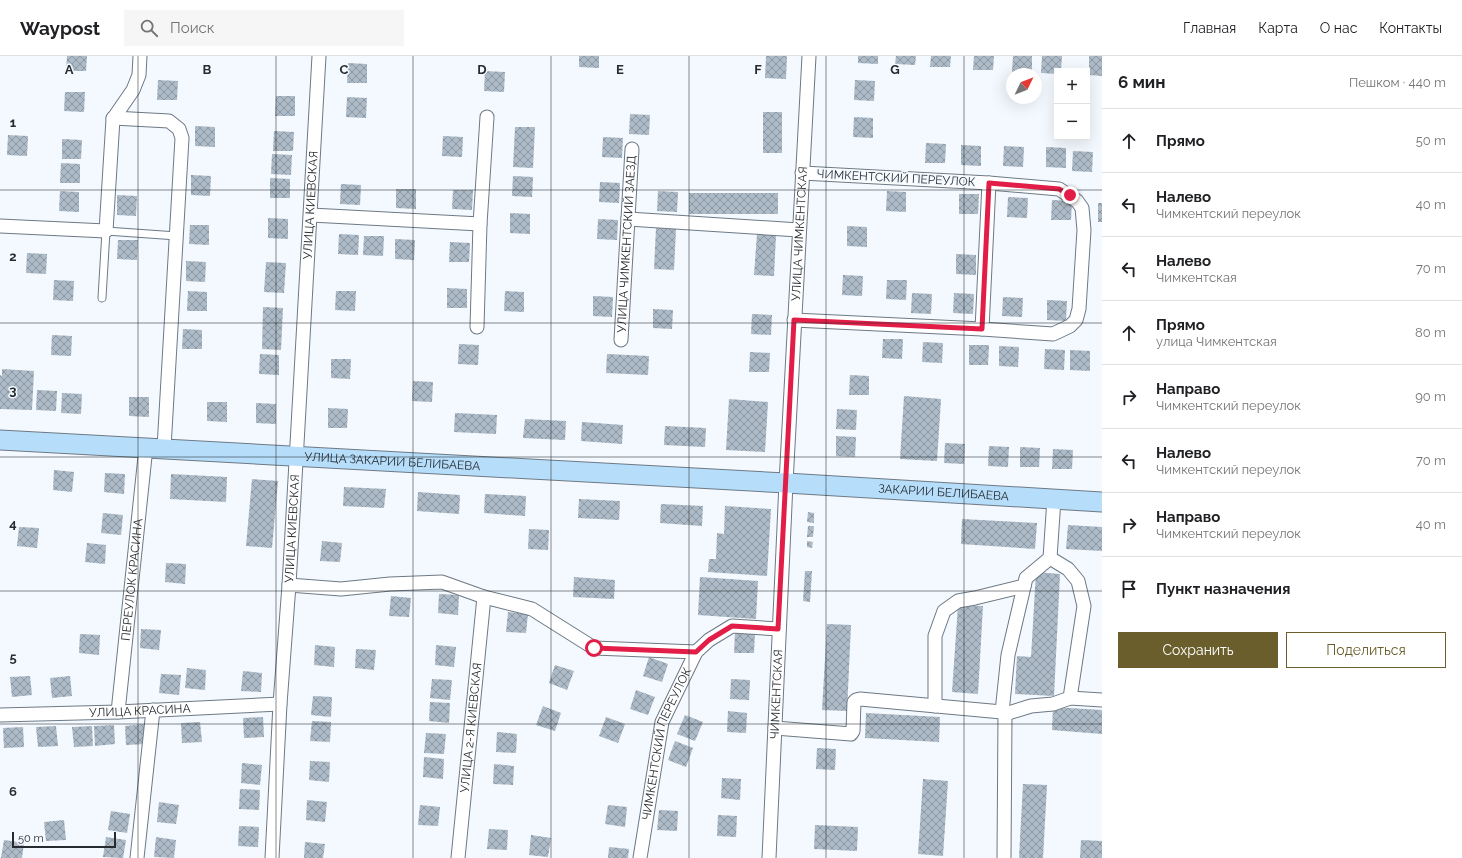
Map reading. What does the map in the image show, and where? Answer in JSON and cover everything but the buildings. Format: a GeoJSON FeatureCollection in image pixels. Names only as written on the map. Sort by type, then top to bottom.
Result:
{"type":"FeatureCollection","features":[{"type":"Feature","properties":{"kind":"street"},"geometry":{"type":"LineString","coordinates":[[0,226],[106,232],[113,118],[133,90],[139,75],[140,56]]}},
{"type":"Feature","properties":{"kind":"street","name":"УЛИЦА КИЕВСКАЯ"},"geometry":{"type":"LineString","coordinates":[[272,858],[280,704],[289,585],[311,215],[319,56]]}},
{"type":"Feature","properties":{"kind":"street","name":"УЛИЦА ЧИМКЕНТСКАЯ"},"geometry":{"type":"LineString","coordinates":[[786,483],[809,56]]}},
{"type":"Feature","properties":{"kind":"street"},"geometry":{"type":"LineString","coordinates":[[477,327],[480,224],[487,117]]}},
{"type":"Feature","properties":{"kind":"street","name":"ПЕРЕУЛОК КРАСИНА"},"geometry":{"type":"LineString","coordinates":[[113,118],[169,121],[179,129],[182,138],[176,236],[155,448],[118,712]]}},
{"type":"Feature","properties":{"kind":"street","name":"УЛИЦА ЧИМКЕНТСКИЙ ЗАЕЗД"},"geometry":{"type":"LineString","coordinates":[[621,340],[632,149]]}},
{"type":"Feature","properties":{"kind":"street","name":"ЧИМКЕНТСКИЙ ПЕРЕУЛОК"},"geometry":{"type":"LineString","coordinates":[[794,320],[1053,334],[1070,326],[1076,320],[1079,309],[1084,230],[1082,208],[1077,201],[1059,189],[989,183],[802,173]]}},
{"type":"Feature","properties":{"kind":"street","name":"ЧИМКЕНТСКИЙ ПЕРЕУЛОК"},"geometry":{"type":"LineString","coordinates":[[982,329],[989,183]]}},
{"type":"Feature","properties":{"kind":"street"},"geometry":{"type":"LineString","coordinates":[[311,215],[480,224]]}},
{"type":"Feature","properties":{"kind":"street"},"geometry":{"type":"LineString","coordinates":[[628,219],[799,230]]}},
{"type":"Feature","properties":{"kind":"street","name":"УЛИЦА ЗАКАРИИ БЕЛИБАЕВА"},"geometry":{"type":"LineString","coordinates":[[0,440],[786,483]]}},
{"type":"Feature","properties":{"kind":"street","name":"ЗАКАРИИ БЕЛИБАЕВА"},"geometry":{"type":"LineString","coordinates":[[786,483],[1102,502]]}},
{"type":"Feature","properties":{"kind":"street","name":"ЧИМКЕНТСКАЯ"},"geometry":{"type":"LineString","coordinates":[[769,858],[778,629],[786,483]]}},
{"type":"Feature","properties":{"kind":"street"},"geometry":{"type":"LineString","coordinates":[[1003,858],[1003,713],[1008,655],[1026,578],[1050,558],[1054,499]]}},
{"type":"Feature","properties":{"kind":"street"},"geometry":{"type":"LineString","coordinates":[[1050,558],[1068,569],[1078,581],[1084,606],[1070,698]]}},
{"type":"Feature","properties":{"kind":"street"},"geometry":{"type":"LineString","coordinates":[[289,585],[341,589],[390,584],[442,582],[484,597],[532,609],[594,648],[696,652]]}},
{"type":"Feature","properties":{"kind":"street"},"geometry":{"type":"LineString","coordinates":[[934,706],[935,636],[944,611],[958,601],[1024,586]]}},
{"type":"Feature","properties":{"kind":"street","name":"УЛИЦА 2-Я КИЕВСКАЯ"},"geometry":{"type":"LineString","coordinates":[[458,858],[484,597]]}},
{"type":"Feature","properties":{"kind":"street","name":"ЧИМКЕНТСКИЙ ПЕРЕУЛОК"},"geometry":{"type":"LineString","coordinates":[[640,858],[662,722],[696,652],[709,640],[732,626],[778,629]]}},
{"type":"Feature","properties":{"kind":"street"},"geometry":{"type":"LineString","coordinates":[[775,728],[851,734],[853,732],[854,702],[860,699],[1003,713],[1031,706],[1053,704],[1070,698],[1102,700]]}},
{"type":"Feature","properties":{"kind":"street","name":"УЛИЦА КРАСИНА"},"geometry":{"type":"LineString","coordinates":[[0,715],[118,712],[280,704]]}},
{"type":"Feature","properties":{"kind":"street"},"geometry":{"type":"LineString","coordinates":[[137,858],[153,710]]}},
{"type":"Feature","properties":{"kind":"lane"},"geometry":{"type":"LineString","coordinates":[[102,298],[106,232],[176,236]]}},
{"type":"Feature","properties":{"kind":"route"},"geometry":{"type":"LineString","coordinates":[[594,648],[696,652],[709,640],[732,626],[778,629],[794,320],[982,329],[989,183],[1059,189],[1070,195]]}}]}
